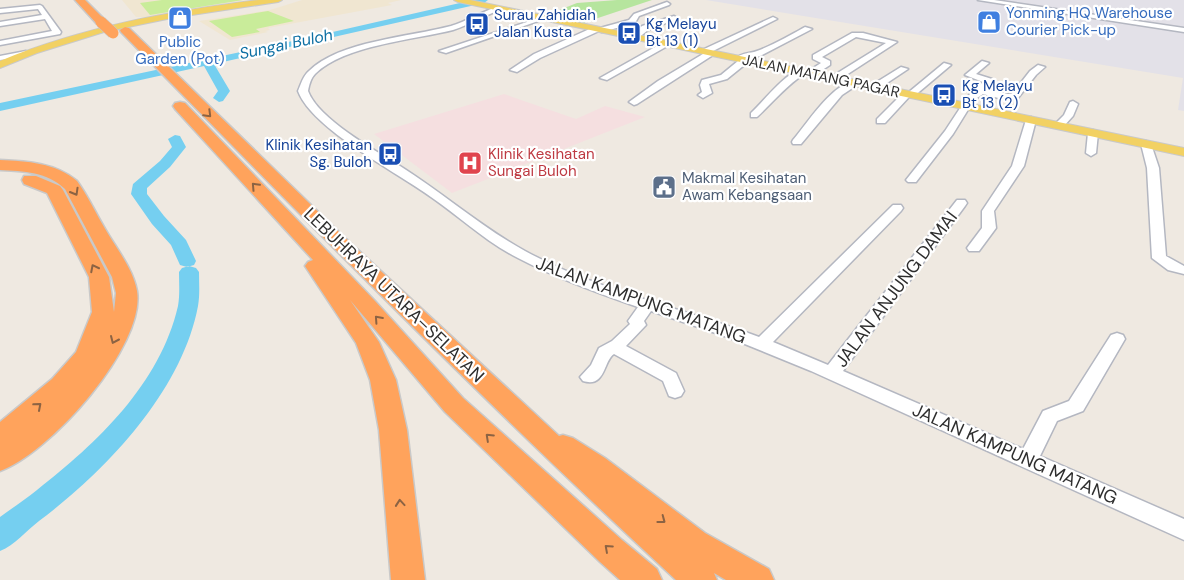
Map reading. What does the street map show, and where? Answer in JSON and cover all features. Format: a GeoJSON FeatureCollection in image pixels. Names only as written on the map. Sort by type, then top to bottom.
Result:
{"type":"FeatureCollection","features":[{"type":"Feature","properties":{"kind":"highway"},"geometry":{"type":"LineString","coordinates":[[80,0],[101,26],[113,33],[131,52]]}},
{"type":"Feature","properties":{"kind":"highway","name":"LEBUHRAYA UTARA–SELATAN"},"geometry":{"type":"LineString","coordinates":[[116,19],[160,78],[454,404],[611,551],[645,580]]}},
{"type":"Feature","properties":{"kind":"highway","name":"LEBUHRAYA UTARA–SELATAN"},"geometry":{"type":"LineString","coordinates":[[160,78],[537,431],[597,490],[700,580]]}},
{"type":"Feature","properties":{"kind":"highway"},"geometry":{"type":"LineString","coordinates":[[0,436],[15,426],[61,386],[87,355],[103,312],[99,277],[54,190],[22,178],[5,166]]}},
{"type":"Feature","properties":{"kind":"highway"},"geometry":{"type":"LineString","coordinates":[[0,460],[40,431],[80,391],[110,350],[123,321],[127,292],[117,266],[71,186],[57,174],[5,166]]}},
{"type":"Feature","properties":{"kind":"highway"},"geometry":{"type":"LineString","coordinates":[[274,206],[367,342],[384,380],[393,430],[406,566]]}},
{"type":"Feature","properties":{"kind":"highway"},"geometry":{"type":"LineString","coordinates":[[537,431],[591,462],[633,498],[687,539],[757,580]]}},
{"type":"Feature","properties":{"kind":"main road"},"geometry":{"type":"LineString","coordinates":[[0,65],[26,53],[101,26],[278,0]]}},
{"type":"Feature","properties":{"kind":"main road","name":"JALAN MATANG PAGAR"},"geometry":{"type":"LineString","coordinates":[[461,1],[1184,152]]}},
{"type":"Feature","properties":{"kind":"main road"},"geometry":{"type":"LineString","coordinates":[[0,69],[101,26]]}},
{"type":"Feature","properties":{"kind":"street"},"geometry":{"type":"LineString","coordinates":[[981,0],[1184,30]]}},
{"type":"Feature","properties":{"kind":"street"},"geometry":{"type":"LineString","coordinates":[[0,4],[17,1]]}},
{"type":"Feature","properties":{"kind":"street"},"geometry":{"type":"LineString","coordinates":[[514,70],[531,62],[537,56],[600,30],[632,21],[636,15],[667,4]]}},
{"type":"Feature","properties":{"kind":"street"},"geometry":{"type":"LineString","coordinates":[[0,11],[38,7],[57,32],[0,43]]}},
{"type":"Feature","properties":{"kind":"street","name":"JALAN KAMPUNG MATANG"},"geometry":{"type":"LineString","coordinates":[[497,9],[461,26],[370,46],[329,61],[310,74],[303,91],[307,102],[341,130],[436,195],[505,246],[564,275],[762,344],[1184,530]]}},
{"type":"Feature","properties":{"kind":"street"},"geometry":{"type":"LineString","coordinates":[[0,24],[45,17]]}},
{"type":"Feature","properties":{"kind":"street"},"geometry":{"type":"LineString","coordinates":[[443,51],[544,18]]}},
{"type":"Feature","properties":{"kind":"street"},"geometry":{"type":"LineString","coordinates":[[634,37],[645,28],[674,18]]}},
{"type":"Feature","properties":{"kind":"street"},"geometry":{"type":"LineString","coordinates":[[634,102],[708,52],[773,19]]}},
{"type":"Feature","properties":{"kind":"street"},"geometry":{"type":"LineString","coordinates":[[703,96],[707,93],[704,85],[705,82],[724,77],[748,54],[757,54],[808,29]]}},
{"type":"Feature","properties":{"kind":"street"},"geometry":{"type":"LineString","coordinates":[[754,115],[779,91],[781,86],[827,63],[816,57],[855,35],[893,42],[834,78]]}},
{"type":"Feature","properties":{"kind":"street"},"geometry":{"type":"LineString","coordinates":[[604,78],[667,44]]}},
{"type":"Feature","properties":{"kind":"street"},"geometry":{"type":"LineString","coordinates":[[0,58],[26,53]]}},
{"type":"Feature","properties":{"kind":"street"},"geometry":{"type":"LineString","coordinates":[[912,180],[948,132],[964,106],[989,81],[968,75],[985,63]]}},
{"type":"Feature","properties":{"kind":"street"},"geometry":{"type":"LineString","coordinates":[[881,121],[908,94],[947,65]]}},
{"type":"Feature","properties":{"kind":"street"},"geometry":{"type":"LineString","coordinates":[[981,91],[1006,97],[1015,96],[1033,73],[1041,67]]}},
{"type":"Feature","properties":{"kind":"street"},"geometry":{"type":"LineString","coordinates":[[875,87],[904,69]]}},
{"type":"Feature","properties":{"kind":"street"},"geometry":{"type":"LineString","coordinates":[[797,142],[839,93],[854,83]]}},
{"type":"Feature","properties":{"kind":"street"},"geometry":{"type":"LineString","coordinates":[[1059,126],[1068,116],[1073,104]]}},
{"type":"Feature","properties":{"kind":"street"},"geometry":{"type":"LineString","coordinates":[[974,248],[989,228],[988,211],[992,203],[1003,190],[1018,166],[1031,120]]}},
{"type":"Feature","properties":{"kind":"street"},"geometry":{"type":"LineString","coordinates":[[1091,153],[1092,132]]}},
{"type":"Feature","properties":{"kind":"street"},"geometry":{"type":"LineString","coordinates":[[1146,144],[1153,168],[1159,258],[1164,263],[1184,270]]}},
{"type":"Feature","properties":{"kind":"street","name":"JALAN ANJUNG DAMAI"},"geometry":{"type":"LineString","coordinates":[[831,374],[961,204]]}},
{"type":"Feature","properties":{"kind":"street"},"geometry":{"type":"LineString","coordinates":[[762,344],[897,208]]}},
{"type":"Feature","properties":{"kind":"street"},"geometry":{"type":"LineString","coordinates":[[590,377],[599,366],[605,352],[614,347],[638,325],[636,320],[647,305]]}},
{"type":"Feature","properties":{"kind":"street"},"geometry":{"type":"LineString","coordinates":[[1028,460],[1050,416],[1076,406],[1117,339]]}},
{"type":"Feature","properties":{"kind":"street"},"geometry":{"type":"LineString","coordinates":[[614,347],[670,377],[675,392]]}},
{"type":"Feature","properties":{"kind":"shaded area"},"geometry":{"type":"Polygon","coordinates":[[[122,0],[246,0],[147,17],[136,17],[122,0]]]}},
{"type":"Feature","properties":{"kind":"shaded area"},"geometry":{"type":"Polygon","coordinates":[[[302,0],[401,0],[388,3],[392,5],[268,28],[270,30],[265,31],[268,32],[230,40],[199,21],[270,10],[302,0]]]}},
{"type":"Feature","properties":{"kind":"shaded area"},"geometry":{"type":"Polygon","coordinates":[[[706,0],[1184,0],[1184,111],[1178,110],[1183,78],[706,0]]]}},
{"type":"Feature","properties":{"kind":"shaded area","name":"Klinik Kesihatan Sungai Buloh"},"geometry":{"type":"Polygon","coordinates":[[[504,94],[576,119],[605,106],[645,117],[452,193],[374,134],[504,94]]]}},
{"type":"Feature","properties":{"kind":"green space"},"geometry":{"type":"Polygon","coordinates":[[[162,0],[243,0],[150,15],[140,3],[162,0]]]}},
{"type":"Feature","properties":{"kind":"green space"},"geometry":{"type":"Polygon","coordinates":[[[652,0],[583,23],[544,16],[577,3],[652,0]]]}},
{"type":"Feature","properties":{"kind":"green space"},"geometry":{"type":"Polygon","coordinates":[[[268,11],[294,21],[256,29],[260,32],[232,37],[209,21],[268,11]]]}},
{"type":"Feature","properties":{"kind":"waterway","name":"Sungai Buloh"},"geometry":{"type":"LineString","coordinates":[[207,62],[484,0]]}},
{"type":"Feature","properties":{"kind":"waterway","name":"Sungai Buloh"},"geometry":{"type":"LineString","coordinates":[[0,107],[207,62]]}},
{"type":"Feature","properties":{"kind":"waterway"},"geometry":{"type":"LineString","coordinates":[[207,62],[224,91],[219,98]]}},
{"type":"Feature","properties":{"kind":"waterway"},"geometry":{"type":"LineString","coordinates":[[175,139],[179,147],[165,164],[139,187],[139,194],[158,220],[179,243],[187,261]]}},
{"type":"Feature","properties":{"kind":"waterway"},"geometry":{"type":"LineString","coordinates":[[0,537],[92,459],[134,413],[153,388],[168,362],[180,335],[189,302],[189,272]]}},
{"type":"Feature","properties":{"kind":"place","name":"Public Garden (Pot)"},"geometry":{"type":"Point","coordinates":[180,18]}},
{"type":"Feature","properties":{"kind":"place","name":"Yonming HQ Warehouse Courier Pick-up"},"geometry":{"type":"Point","coordinates":[989,22]}},
{"type":"Feature","properties":{"kind":"place","name":"Surau Zahidiah Jalan Kusta"},"geometry":{"type":"Point","coordinates":[477,24]}},
{"type":"Feature","properties":{"kind":"place","name":"Kg Melayu Bt 13 (1)"},"geometry":{"type":"Point","coordinates":[629,33]}},
{"type":"Feature","properties":{"kind":"place","name":"Kg Melayu Bt 13 (2)"},"geometry":{"type":"Point","coordinates":[944,95]}},
{"type":"Feature","properties":{"kind":"place","name":"Klinik Kesihatan Sg. Buloh"},"geometry":{"type":"Point","coordinates":[390,154]}},
{"type":"Feature","properties":{"kind":"place","name":"Klinik Kesihatan Sungai Buloh"},"geometry":{"type":"Point","coordinates":[470,163]}},
{"type":"Feature","properties":{"kind":"place","name":"Makmal Kesihatan Awam Kebangsaan"},"geometry":{"type":"Point","coordinates":[664,187]}}]}
